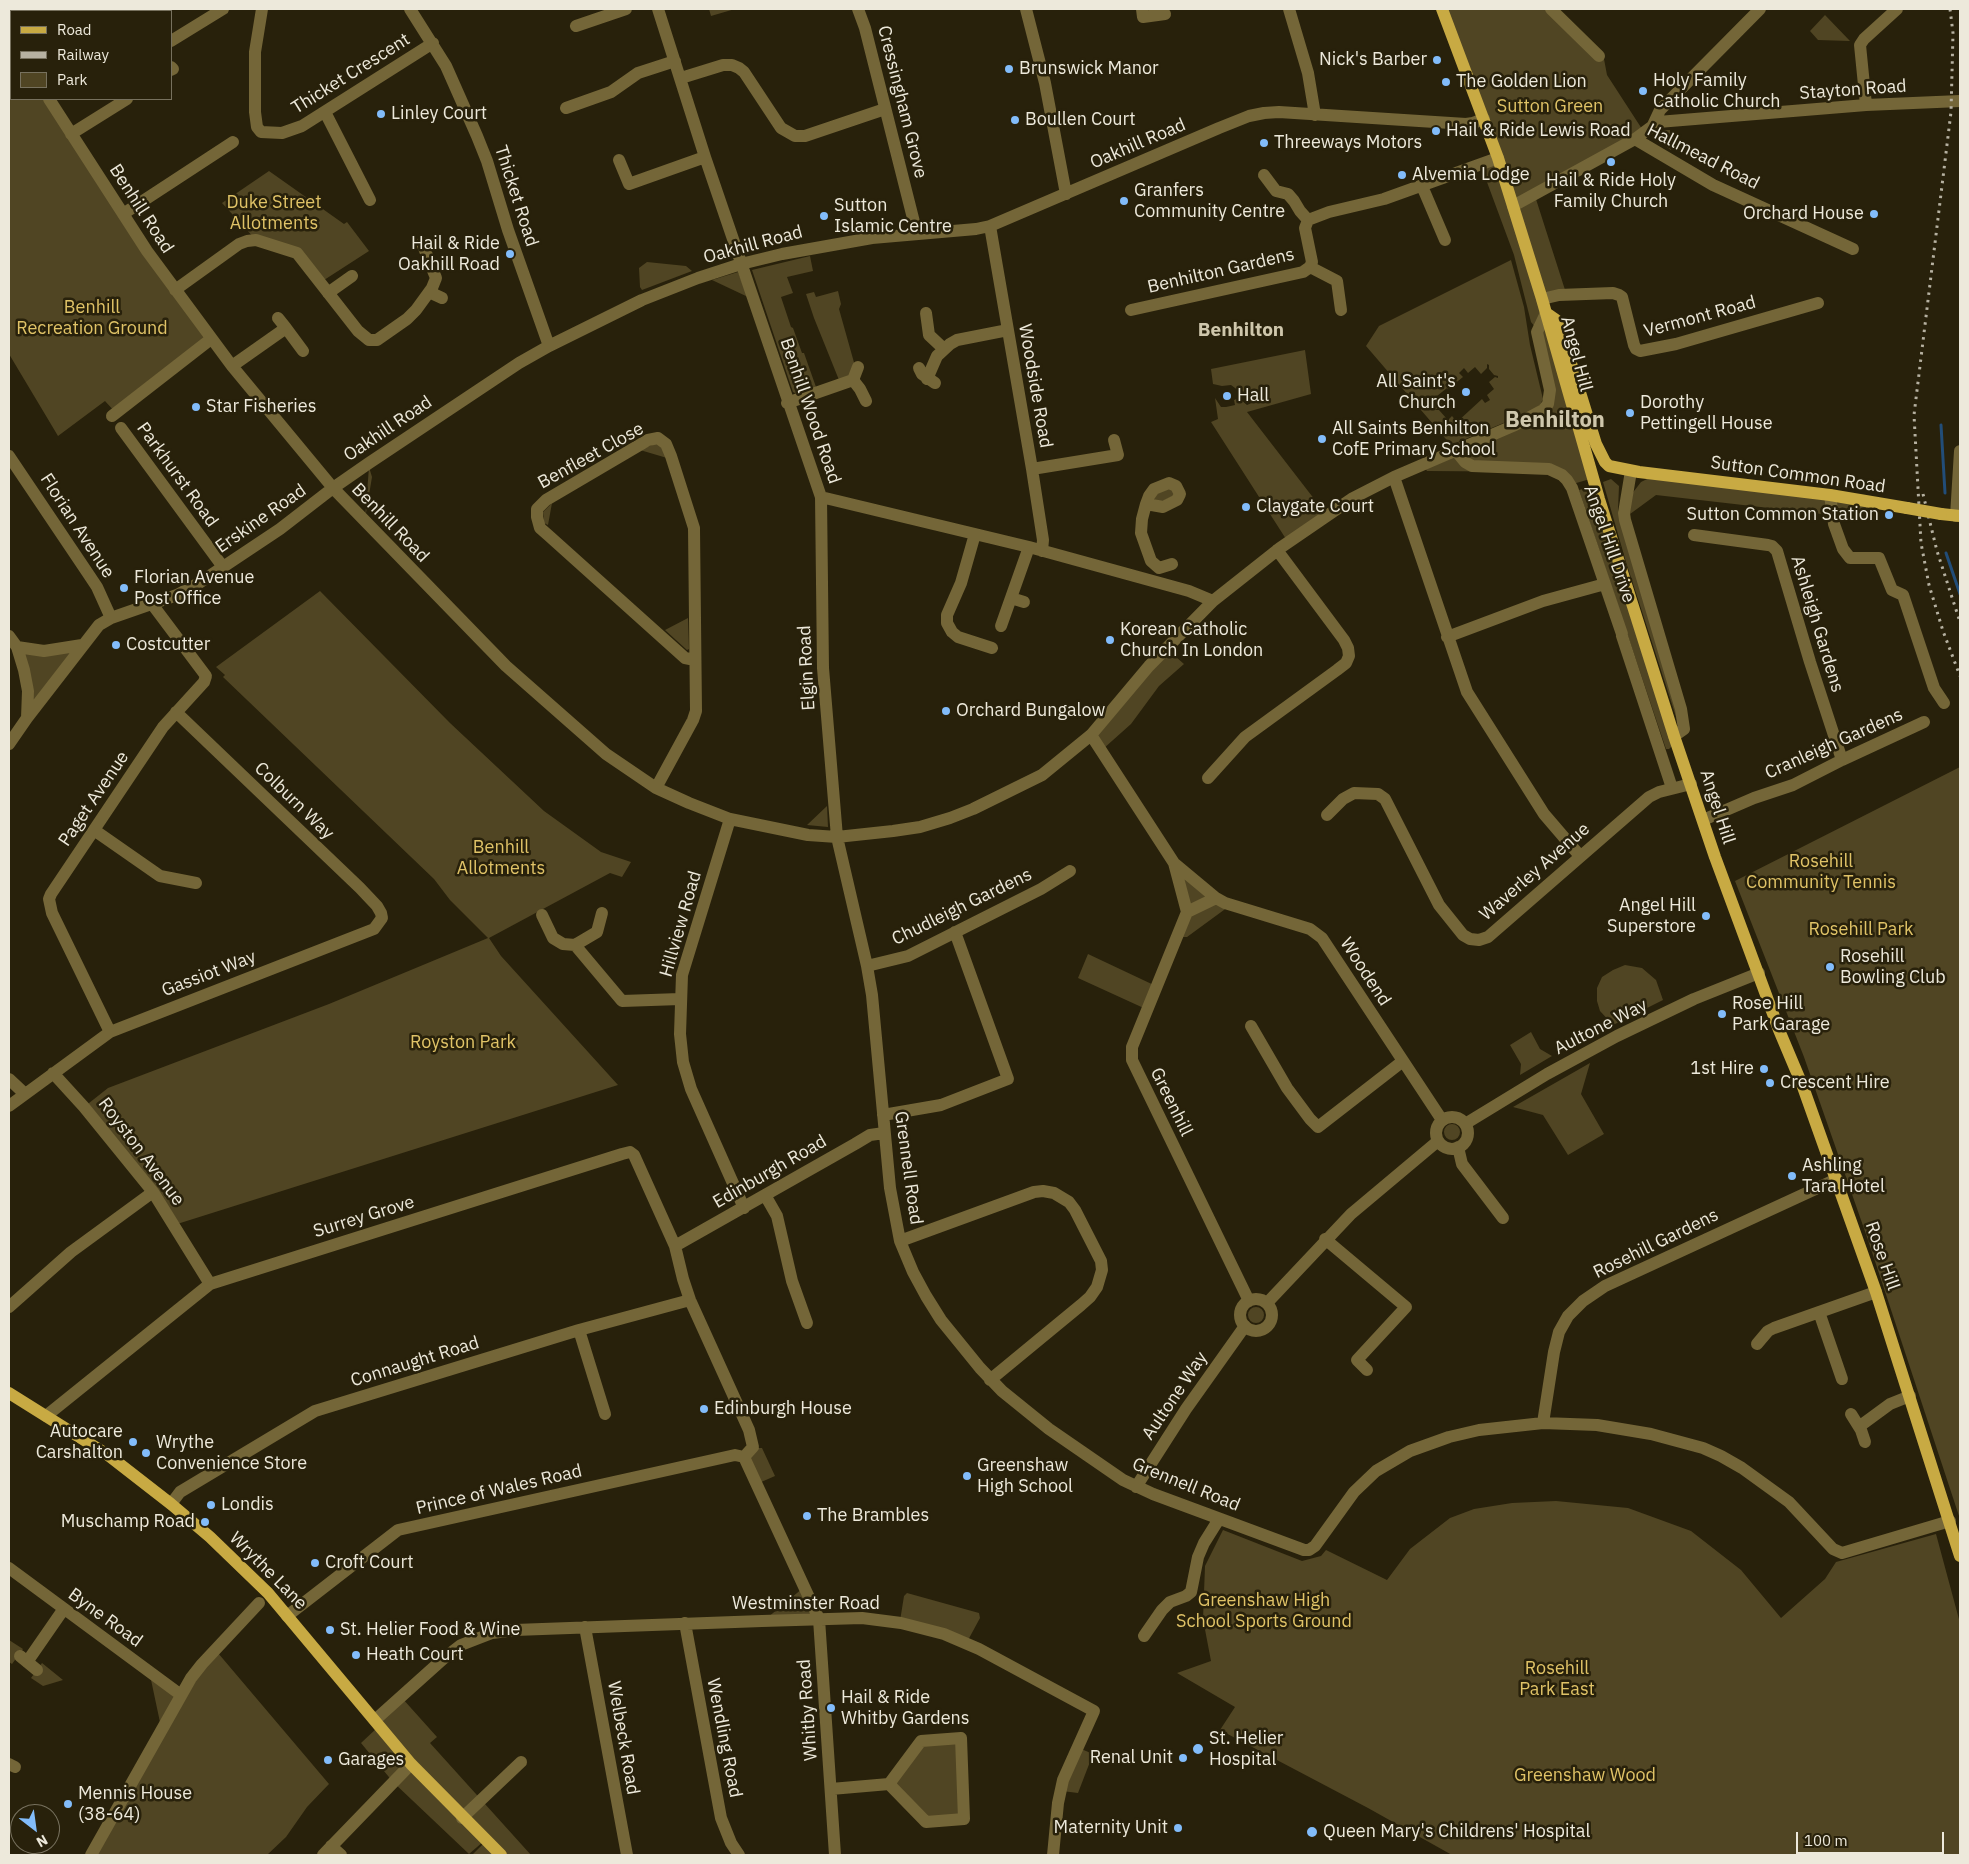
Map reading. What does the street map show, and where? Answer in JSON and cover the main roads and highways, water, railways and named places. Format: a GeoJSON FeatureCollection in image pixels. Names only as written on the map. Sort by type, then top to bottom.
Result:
{"type":"FeatureCollection","features":[{"type":"Feature","properties":{"kind":"main road"},"geometry":{"type":"LineString","coordinates":[[1442,9],[1498,158],[1546,313]]}},
{"type":"Feature","properties":{"kind":"main road","name":"Angel Hill"},"geometry":{"type":"LineString","coordinates":[[1546,313],[1556,320],[1561,331],[1600,454],[1609,466],[1631,471]]}},
{"type":"Feature","properties":{"kind":"main road","name":"Angel Hill"},"geometry":{"type":"LineString","coordinates":[[1546,313],[1599,499],[1674,736],[1759,973]]}},
{"type":"Feature","properties":{"kind":"main road","name":"Sutton Common Road"},"geometry":{"type":"LineString","coordinates":[[1631,471],[1830,495],[1958,516]]}},
{"type":"Feature","properties":{"kind":"main road","name":"Rose Hill"},"geometry":{"type":"LineString","coordinates":[[1759,973],[1837,1179],[1876,1292],[1960,1556]]}},
{"type":"Feature","properties":{"kind":"main road","name":"Wrythe Lane"},"geometry":{"type":"LineString","coordinates":[[9,1394],[108,1455],[171,1504],[268,1593],[411,1764],[462,1818],[501,1855]]}},
{"type":"Feature","properties":{"kind":"waterway"},"geometry":{"type":"LineString","coordinates":[[1941,425],[1945,493]]}},
{"type":"Feature","properties":{"kind":"waterway"},"geometry":{"type":"LineString","coordinates":[[1946,553],[1960,594]]}},
{"type":"Feature","properties":{"kind":"railway"},"geometry":{"type":"LineString","coordinates":[[1950,9],[1953,33],[1951,112],[1914,415],[1921,543],[1929,585],[1943,631],[1960,676]]}},
{"type":"Feature","properties":{"kind":"railway"},"geometry":{"type":"LineString","coordinates":[[1923,494],[1937,551],[1960,622]]}},
{"type":"Feature","properties":{"kind":"place","name":"Nick's Barber"},"geometry":{"type":"Point","coordinates":[1437,60]}},
{"type":"Feature","properties":{"kind":"place","name":"Brunswick Manor"},"geometry":{"type":"Point","coordinates":[1009,69]}},
{"type":"Feature","properties":{"kind":"place","name":"The Golden Lion"},"geometry":{"type":"Point","coordinates":[1446,82]}},
{"type":"Feature","properties":{"kind":"place","name":"Holy Family Catholic Church"},"geometry":{"type":"Point","coordinates":[1643,91]}},
{"type":"Feature","properties":{"kind":"place","name":"Linley Court"},"geometry":{"type":"Point","coordinates":[381,114]}},
{"type":"Feature","properties":{"kind":"place","name":"Boullen Court"},"geometry":{"type":"Point","coordinates":[1015,120]}},
{"type":"Feature","properties":{"kind":"place","name":"Hail & Ride Lewis Road"},"geometry":{"type":"Point","coordinates":[1436,131]}},
{"type":"Feature","properties":{"kind":"place","name":"Threeways Motors"},"geometry":{"type":"Point","coordinates":[1264,143]}},
{"type":"Feature","properties":{"kind":"place","name":"Hail & Ride Holy Family Church"},"geometry":{"type":"Point","coordinates":[1611,162]}},
{"type":"Feature","properties":{"kind":"place","name":"Alvemia Lodge"},"geometry":{"type":"Point","coordinates":[1402,175]}},
{"type":"Feature","properties":{"kind":"place","name":"Granfers Community Centre"},"geometry":{"type":"Point","coordinates":[1124,201]}},
{"type":"Feature","properties":{"kind":"place","name":"Orchard House"},"geometry":{"type":"Point","coordinates":[1874,214]}},
{"type":"Feature","properties":{"kind":"place","name":"Sutton Islamic Centre"},"geometry":{"type":"Point","coordinates":[824,216]}},
{"type":"Feature","properties":{"kind":"place","name":"Hail & Ride Oakhill Road"},"geometry":{"type":"Point","coordinates":[510,254]}},
{"type":"Feature","properties":{"kind":"place","name":"All Saint's Church"},"geometry":{"type":"Point","coordinates":[1466,392]}},
{"type":"Feature","properties":{"kind":"place","name":"Hall"},"geometry":{"type":"Point","coordinates":[1227,396]}},
{"type":"Feature","properties":{"kind":"place","name":"Star Fisheries"},"geometry":{"type":"Point","coordinates":[196,407]}},
{"type":"Feature","properties":{"kind":"place","name":"Dorothy Pettingell House"},"geometry":{"type":"Point","coordinates":[1630,413]}},
{"type":"Feature","properties":{"kind":"place","name":"All Saints Benhilton CofE Primary School"},"geometry":{"type":"Point","coordinates":[1322,439]}},
{"type":"Feature","properties":{"kind":"place","name":"Claygate Court"},"geometry":{"type":"Point","coordinates":[1246,507]}},
{"type":"Feature","properties":{"kind":"place","name":"Sutton Common Station"},"geometry":{"type":"Point","coordinates":[1889,515]}},
{"type":"Feature","properties":{"kind":"place","name":"Florian Avenue Post Office"},"geometry":{"type":"Point","coordinates":[124,588]}},
{"type":"Feature","properties":{"kind":"place","name":"Korean Catholic Church In London"},"geometry":{"type":"Point","coordinates":[1110,640]}},
{"type":"Feature","properties":{"kind":"place","name":"Costcutter"},"geometry":{"type":"Point","coordinates":[116,645]}},
{"type":"Feature","properties":{"kind":"place","name":"Orchard Bungalow"},"geometry":{"type":"Point","coordinates":[946,711]}},
{"type":"Feature","properties":{"kind":"place","name":"Angel Hill Superstore"},"geometry":{"type":"Point","coordinates":[1706,916]}},
{"type":"Feature","properties":{"kind":"place","name":"Rosehill Bowling Club"},"geometry":{"type":"Point","coordinates":[1830,967]}},
{"type":"Feature","properties":{"kind":"place","name":"Rose Hill Park Garage"},"geometry":{"type":"Point","coordinates":[1722,1014]}},
{"type":"Feature","properties":{"kind":"place","name":"1st Hire"},"geometry":{"type":"Point","coordinates":[1764,1069]}},
{"type":"Feature","properties":{"kind":"place","name":"Crescent Hire"},"geometry":{"type":"Point","coordinates":[1770,1083]}},
{"type":"Feature","properties":{"kind":"place","name":"Ashling Tara Hotel"},"geometry":{"type":"Point","coordinates":[1792,1176]}},
{"type":"Feature","properties":{"kind":"place","name":"Edinburgh House"},"geometry":{"type":"Point","coordinates":[704,1409]}},
{"type":"Feature","properties":{"kind":"place","name":"Autocare Carshalton"},"geometry":{"type":"Point","coordinates":[133,1442]}},
{"type":"Feature","properties":{"kind":"place","name":"Wrythe Convenience Store"},"geometry":{"type":"Point","coordinates":[146,1453]}},
{"type":"Feature","properties":{"kind":"place","name":"Greenshaw High School"},"geometry":{"type":"Point","coordinates":[967,1476]}},
{"type":"Feature","properties":{"kind":"place","name":"Londis"},"geometry":{"type":"Point","coordinates":[211,1505]}},
{"type":"Feature","properties":{"kind":"place","name":"The Brambles"},"geometry":{"type":"Point","coordinates":[807,1516]}},
{"type":"Feature","properties":{"kind":"place","name":"Muschamp Road"},"geometry":{"type":"Point","coordinates":[205,1522]}},
{"type":"Feature","properties":{"kind":"place","name":"Croft Court"},"geometry":{"type":"Point","coordinates":[315,1563]}},
{"type":"Feature","properties":{"kind":"place","name":"St. Helier Food & Wine"},"geometry":{"type":"Point","coordinates":[330,1630]}},
{"type":"Feature","properties":{"kind":"place","name":"Heath Court"},"geometry":{"type":"Point","coordinates":[356,1655]}},
{"type":"Feature","properties":{"kind":"place","name":"Hail & Ride Whitby Gardens"},"geometry":{"type":"Point","coordinates":[831,1708]}},
{"type":"Feature","properties":{"kind":"place","name":"St. Helier Hospital"},"geometry":{"type":"Point","coordinates":[1198,1749]}},
{"type":"Feature","properties":{"kind":"place","name":"Renal Unit"},"geometry":{"type":"Point","coordinates":[1183,1758]}},
{"type":"Feature","properties":{"kind":"place","name":"Garages"},"geometry":{"type":"Point","coordinates":[328,1760]}},
{"type":"Feature","properties":{"kind":"place","name":"Mennis House (38-64)"},"geometry":{"type":"Point","coordinates":[68,1804]}},
{"type":"Feature","properties":{"kind":"place","name":"Maternity Unit"},"geometry":{"type":"Point","coordinates":[1178,1828]}},
{"type":"Feature","properties":{"kind":"place","name":"Queen Mary's Childrens' Hospital"},"geometry":{"type":"Point","coordinates":[1312,1832]}},
{"type":"Feature","properties":{"kind":"district","name":"Benhilton"},"geometry":{"type":"Point","coordinates":[1241,331]}},
{"type":"Feature","properties":{"kind":"district","name":"Benhilton"},"geometry":{"type":"Point","coordinates":[1555,421]}},
{"type":"Feature","properties":{"kind":"park label","name":"Sutton Green"},"geometry":{"type":"Point","coordinates":[1550,107]}},
{"type":"Feature","properties":{"kind":"park label","name":"Duke Street Allotments"},"geometry":{"type":"Point","coordinates":[274,213]}},
{"type":"Feature","properties":{"kind":"park label","name":"Benhill Recreation Ground"},"geometry":{"type":"Point","coordinates":[92,318]}},
{"type":"Feature","properties":{"kind":"park label","name":"Benhill Allotments"},"geometry":{"type":"Point","coordinates":[501,858]}},
{"type":"Feature","properties":{"kind":"park label","name":"Rosehill Community Tennis"},"geometry":{"type":"Point","coordinates":[1821,872]}},
{"type":"Feature","properties":{"kind":"park label","name":"Rosehill Park"},"geometry":{"type":"Point","coordinates":[1861,930]}},
{"type":"Feature","properties":{"kind":"park label","name":"Royston Park"},"geometry":{"type":"Point","coordinates":[463,1043]}},
{"type":"Feature","properties":{"kind":"park label","name":"Greenshaw High School Sports Ground"},"geometry":{"type":"Point","coordinates":[1264,1611]}},
{"type":"Feature","properties":{"kind":"park label","name":"Rosehill Park East"},"geometry":{"type":"Point","coordinates":[1557,1679]}},
{"type":"Feature","properties":{"kind":"park label","name":"Greenshaw Wood"},"geometry":{"type":"Point","coordinates":[1585,1776]}}]}
